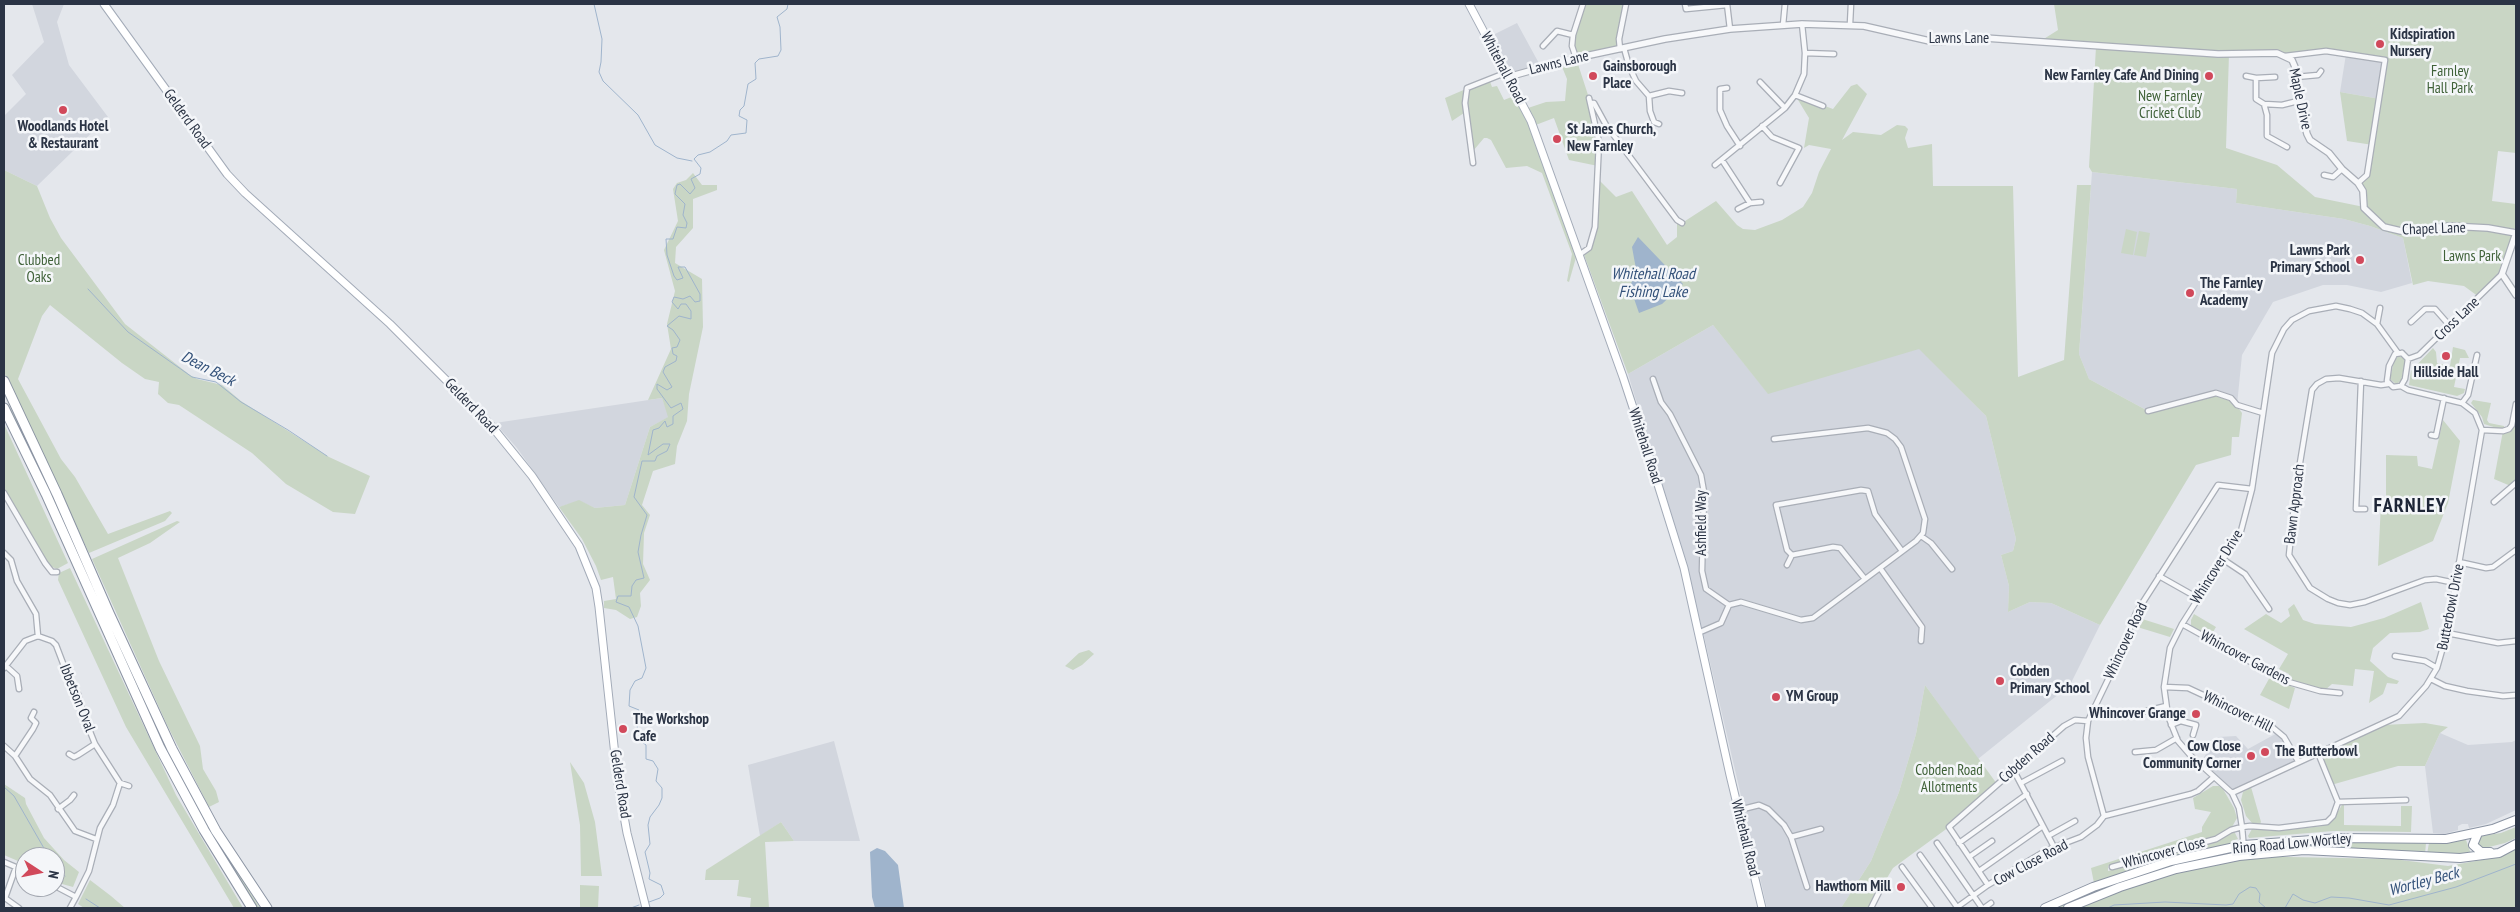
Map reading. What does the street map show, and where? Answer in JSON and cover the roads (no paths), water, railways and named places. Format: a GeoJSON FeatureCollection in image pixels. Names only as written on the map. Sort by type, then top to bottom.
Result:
{"type":"FeatureCollection","features":[{"type":"Feature","properties":{"kind":"highway"},"geometry":{"type":"LineString","coordinates":[[4,382],[58,494],[109,613],[172,749],[216,831],[267,908]]}},
{"type":"Feature","properties":{"kind":"highway"},"geometry":{"type":"LineString","coordinates":[[4,408],[46,494],[160,748],[204,830],[252,908]]}},
{"type":"Feature","properties":{"kind":"highway","name":"Ring Road Low Wortley"},"geometry":{"type":"LineString","coordinates":[[2045,908],[2093,887],[2171,861],[2244,845],[2339,838],[2446,839],[2478,833],[2516,820]]}},
{"type":"Feature","properties":{"kind":"highway"},"geometry":{"type":"LineString","coordinates":[[2478,833],[2473,841],[2476,850],[2499,853]]}},
{"type":"Feature","properties":{"kind":"highway","name":"Ring Road Low Wortley"},"geometry":{"type":"LineString","coordinates":[[2068,908],[2120,887],[2176,869],[2239,856],[2304,850],[2439,858],[2478,857],[2499,853],[2516,844]]}},
{"type":"Feature","properties":{"kind":"highway"},"geometry":{"type":"LineString","coordinates":[[2244,845],[2258,854]]}},
{"type":"Feature","properties":{"kind":"main road","name":"Gelderd Road"},"geometry":{"type":"LineString","coordinates":[[104,4],[227,174],[276,222],[390,324],[489,423],[532,476],[579,546],[598,597],[618,783],[627,833],[646,908]]}},
{"type":"Feature","properties":{"kind":"main road","name":"Whitehall Road"},"geometry":{"type":"LineString","coordinates":[[1470,4],[1531,121],[1623,377],[1681,558],[1762,908]]}},
{"type":"Feature","properties":{"kind":"street"},"geometry":{"type":"LineString","coordinates":[[1576,58],[1572,46],[1573,34],[1583,4]]}},
{"type":"Feature","properties":{"kind":"street"},"geometry":{"type":"LineString","coordinates":[[1626,4],[1619,39],[1636,81],[1649,96],[1650,111],[1654,122],[1659,124]]}},
{"type":"Feature","properties":{"kind":"street"},"geometry":{"type":"LineString","coordinates":[[1685,4],[1686,9],[1727,4],[1730,29]]}},
{"type":"Feature","properties":{"kind":"street"},"geometry":{"type":"LineString","coordinates":[[1783,25],[1785,4]]}},
{"type":"Feature","properties":{"kind":"street"},"geometry":{"type":"LineString","coordinates":[[1850,24],[1851,4]]}},
{"type":"Feature","properties":{"kind":"street","name":"Lawns Lane"},"geometry":{"type":"LineString","coordinates":[[1507,75],[1622,48],[1730,29],[1802,24],[1850,24],[1934,42],[2003,39],[2218,54],[2277,53],[2285,56],[2326,51],[2384,60],[2385,68],[2367,175],[2358,183]]}},
{"type":"Feature","properties":{"kind":"street"},"geometry":{"type":"LineString","coordinates":[[1715,165],[1785,108],[1796,94],[1804,74],[1805,53],[1802,24]]}},
{"type":"Feature","properties":{"kind":"street"},"geometry":{"type":"LineString","coordinates":[[1543,46],[1557,31],[1573,34]]}},
{"type":"Feature","properties":{"kind":"street"},"geometry":{"type":"LineString","coordinates":[[1805,53],[1832,54],[1831,61]]}},
{"type":"Feature","properties":{"kind":"street","name":"Maple Drive"},"geometry":{"type":"LineString","coordinates":[[2285,56],[2292,60],[2298,101],[2310,140],[2329,153],[2342,169],[2358,183]]}},
{"type":"Feature","properties":{"kind":"street"},"geometry":{"type":"LineString","coordinates":[[2296,77],[2319,73],[2320,82]]}},
{"type":"Feature","properties":{"kind":"street"},"geometry":{"type":"LineString","coordinates":[[1473,163],[1465,102],[1467,88],[1507,75]]}},
{"type":"Feature","properties":{"kind":"street"},"geometry":{"type":"LineString","coordinates":[[2246,76],[2256,78],[2275,77]]}},
{"type":"Feature","properties":{"kind":"street"},"geometry":{"type":"LineString","coordinates":[[2256,78],[2256,99],[2264,104],[2282,105],[2298,101]]}},
{"type":"Feature","properties":{"kind":"street"},"geometry":{"type":"LineString","coordinates":[[1760,82],[1785,108]]}},
{"type":"Feature","properties":{"kind":"street"},"geometry":{"type":"LineString","coordinates":[[1727,88],[1718,88],[1720,110],[1727,126],[1740,146]]}},
{"type":"Feature","properties":{"kind":"street"},"geometry":{"type":"LineString","coordinates":[[1649,96],[1669,91],[1682,93]]}},
{"type":"Feature","properties":{"kind":"street"},"geometry":{"type":"LineString","coordinates":[[1796,94],[1823,106]]}},
{"type":"Feature","properties":{"kind":"street"},"geometry":{"type":"LineString","coordinates":[[1579,255],[1589,248],[1595,227],[1599,142],[1590,101],[1594,102],[1606,125],[1682,223]]}},
{"type":"Feature","properties":{"kind":"street"},"geometry":{"type":"LineString","coordinates":[[2264,104],[2268,120],[2268,136],[2287,147]]}},
{"type":"Feature","properties":{"kind":"street"},"geometry":{"type":"LineString","coordinates":[[1762,126],[1772,137],[1799,148],[1780,183]]}},
{"type":"Feature","properties":{"kind":"street"},"geometry":{"type":"LineString","coordinates":[[1722,160],[1750,203]]}},
{"type":"Feature","properties":{"kind":"street"},"geometry":{"type":"LineString","coordinates":[[2324,175],[2333,176],[2342,169]]}},
{"type":"Feature","properties":{"kind":"street","name":"Chapel Lane"},"geometry":{"type":"LineString","coordinates":[[2358,183],[2363,191],[2364,208],[2376,221],[2392,230],[2400,231],[2450,226],[2488,228],[2516,233]]}},
{"type":"Feature","properties":{"kind":"street"},"geometry":{"type":"LineString","coordinates":[[1738,209],[1750,203],[1761,202]]}},
{"type":"Feature","properties":{"kind":"street"},"geometry":{"type":"LineString","coordinates":[[2516,233],[2502,274],[2516,295]]}},
{"type":"Feature","properties":{"kind":"street","name":"Cross Lane"},"geometry":{"type":"LineString","coordinates":[[2408,359],[2418,355],[2502,274]]}},
{"type":"Feature","properties":{"kind":"street","name":"Whincover Drive"},"geometry":{"type":"LineString","coordinates":[[2244,845],[2239,808],[2232,793],[2191,756],[2177,738],[2171,725],[2164,687],[2170,648],[2182,624],[2241,531],[2252,489],[2272,354],[2284,329],[2292,320],[2309,311],[2336,306],[2362,313],[2377,324],[2398,353]]}},
{"type":"Feature","properties":{"kind":"street"},"geometry":{"type":"LineString","coordinates":[[2377,324],[2380,308]]}},
{"type":"Feature","properties":{"kind":"street"},"geometry":{"type":"LineString","coordinates":[[2411,322],[2425,309],[2435,308],[2450,326]]}},
{"type":"Feature","properties":{"kind":"street"},"geometry":{"type":"LineString","coordinates":[[2365,510],[2356,509],[2361,382],[2377,385],[2388,384],[2395,388],[2401,386],[2405,379],[2408,359],[2402,353],[2392,357],[2388,384]]}},
{"type":"Feature","properties":{"kind":"street"},"geometry":{"type":"LineString","coordinates":[[2462,403],[2468,395],[2476,356]]}},
{"type":"Feature","properties":{"kind":"street","name":"Bawn Approach"},"geometry":{"type":"LineString","coordinates":[[2361,382],[2339,378],[2326,379],[2317,384],[2309,399],[2288,546],[2289,555],[2301,575],[2318,594],[2350,605],[2365,602],[2425,580],[2436,579],[2455,583]]}},
{"type":"Feature","properties":{"kind":"street","name":"Ashfield Way"},"geometry":{"type":"LineString","coordinates":[[1653,379],[1661,402],[1670,414],[1702,475],[1704,492],[1702,572],[1706,589],[1730,605]]}},
{"type":"Feature","properties":{"kind":"street"},"geometry":{"type":"LineString","coordinates":[[2401,386],[2408,390],[2462,403],[2475,414],[2482,430],[2502,431],[2508,429],[2512,424],[2516,404]]}},
{"type":"Feature","properties":{"kind":"street"},"geometry":{"type":"LineString","coordinates":[[2148,411],[2216,393],[2231,398],[2237,405],[2263,412]]}},
{"type":"Feature","properties":{"kind":"street"},"geometry":{"type":"LineString","coordinates":[[2431,435],[2436,436],[2444,398]]}},
{"type":"Feature","properties":{"kind":"street"},"geometry":{"type":"LineString","coordinates":[[1698,633],[1721,623],[1730,605],[1741,602],[1802,620],[1813,618],[1923,533],[1925,519],[1901,447],[1896,439],[1887,433],[1868,428],[1774,440]]}},
{"type":"Feature","properties":{"kind":"street","name":"Butterbowl Drive"},"geometry":{"type":"LineString","coordinates":[[2232,793],[2399,716],[2432,679],[2447,634],[2482,430]]}},
{"type":"Feature","properties":{"kind":"street"},"geometry":{"type":"LineString","coordinates":[[2494,502],[2516,483]]}},
{"type":"Feature","properties":{"kind":"street","name":"Whincover Road"},"geometry":{"type":"LineString","coordinates":[[2104,816],[2088,757],[2088,721],[2117,661],[2136,613],[2218,485],[2252,489]]}},
{"type":"Feature","properties":{"kind":"street"},"geometry":{"type":"LineString","coordinates":[[1864,579],[1840,548],[1833,547],[1792,554],[1787,550],[1776,504],[1861,490],[1868,491],[1875,514],[1902,551]]}},
{"type":"Feature","properties":{"kind":"street"},"geometry":{"type":"LineString","coordinates":[[4,493],[45,563],[52,572],[57,572]]}},
{"type":"Feature","properties":{"kind":"street"},"geometry":{"type":"LineString","coordinates":[[1921,536],[1930,543],[1952,569]]}},
{"type":"Feature","properties":{"kind":"street"},"geometry":{"type":"LineString","coordinates":[[2459,562],[2486,568],[2493,567],[2516,550]]}},
{"type":"Feature","properties":{"kind":"street"},"geometry":{"type":"LineString","coordinates":[[4,553],[11,560],[17,581],[36,614],[38,636],[20,644],[5,667],[17,676],[19,689]]}},
{"type":"Feature","properties":{"kind":"street"},"geometry":{"type":"LineString","coordinates":[[1787,565],[1792,554]]}},
{"type":"Feature","properties":{"kind":"street"},"geometry":{"type":"LineString","coordinates":[[2224,560],[2245,574],[2268,609]]}},
{"type":"Feature","properties":{"kind":"street"},"geometry":{"type":"LineString","coordinates":[[1880,568],[1922,627],[1921,642]]}},
{"type":"Feature","properties":{"kind":"street"},"geometry":{"type":"LineString","coordinates":[[2159,576],[2198,598]]}},
{"type":"Feature","properties":{"kind":"street","name":"Whincover Gardens"},"geometry":{"type":"LineString","coordinates":[[2182,624],[2285,681],[2320,691],[2340,693]]}},
{"type":"Feature","properties":{"kind":"street"},"geometry":{"type":"LineString","coordinates":[[2447,634],[2498,643],[2516,642]]}},
{"type":"Feature","properties":{"kind":"street","name":"Ibbetson Oval"},"geometry":{"type":"LineString","coordinates":[[38,636],[52,641],[56,645],[69,678],[78,694],[95,744],[120,783]]}},
{"type":"Feature","properties":{"kind":"street"},"geometry":{"type":"LineString","coordinates":[[2395,656],[2425,661],[2437,668]]}},
{"type":"Feature","properties":{"kind":"street"},"geometry":{"type":"LineString","coordinates":[[2432,679],[2445,686],[2467,691],[2503,696],[2516,694]]}},
{"type":"Feature","properties":{"kind":"street","name":"Whincover Hill"},"geometry":{"type":"LineString","coordinates":[[2164,687],[2188,688],[2272,727],[2284,736],[2298,761]]}},
{"type":"Feature","properties":{"kind":"street"},"geometry":{"type":"LineString","coordinates":[[2094,709],[2116,716],[2127,716],[2166,706]]}},
{"type":"Feature","properties":{"kind":"street"},"geometry":{"type":"LineString","coordinates":[[15,756],[34,729],[36,723],[31,718],[34,712]]}},
{"type":"Feature","properties":{"kind":"street","name":"Cobden Road"},"geometry":{"type":"LineString","coordinates":[[1959,843],[1949,827],[2013,768],[2064,726],[2075,720],[2088,721]]}},
{"type":"Feature","properties":{"kind":"street"},"geometry":{"type":"LineString","coordinates":[[2171,725],[2181,721],[2196,725],[2193,734]]}},
{"type":"Feature","properties":{"kind":"street"},"geometry":{"type":"LineString","coordinates":[[2135,752],[2156,750],[2177,738]]}},
{"type":"Feature","properties":{"kind":"street"},"geometry":{"type":"LineString","coordinates":[[69,754],[74,757],[95,744]]}},
{"type":"Feature","properties":{"kind":"street"},"geometry":{"type":"LineString","coordinates":[[4,746],[15,756],[30,779],[50,796],[75,831],[96,839]]}},
{"type":"Feature","properties":{"kind":"street"},"geometry":{"type":"LineString","coordinates":[[2242,827],[2279,828],[2319,825],[2333,816],[2338,802],[2318,753]]}},
{"type":"Feature","properties":{"kind":"street"},"geometry":{"type":"LineString","coordinates":[[2021,783],[2062,761]]}},
{"type":"Feature","properties":{"kind":"street"},"geometry":{"type":"LineString","coordinates":[[2013,768],[2054,848]]}},
{"type":"Feature","properties":{"kind":"street"},"geometry":{"type":"LineString","coordinates":[[2104,816],[2192,794],[2214,777]]}},
{"type":"Feature","properties":{"kind":"street"},"geometry":{"type":"LineString","coordinates":[[70,908],[90,871],[96,839],[113,805],[120,783],[129,786]]}},
{"type":"Feature","properties":{"kind":"street"},"geometry":{"type":"LineString","coordinates":[[58,809],[70,800],[74,794]]}},
{"type":"Feature","properties":{"kind":"street"},"geometry":{"type":"LineString","coordinates":[[1988,885],[1959,843],[2026,794]]}},
{"type":"Feature","properties":{"kind":"street"},"geometry":{"type":"LineString","coordinates":[[2338,802],[2406,800]]}},
{"type":"Feature","properties":{"kind":"street"},"geometry":{"type":"LineString","coordinates":[[1738,810],[1759,805],[1768,809],[1784,824],[1791,837],[1807,887]]}},
{"type":"Feature","properties":{"kind":"street","name":"Cow Close Road"},"geometry":{"type":"LineString","coordinates":[[1956,908],[1988,885],[2054,848],[2081,837],[2097,825],[2104,816]]}},
{"type":"Feature","properties":{"kind":"street"},"geometry":{"type":"LineString","coordinates":[[2048,836],[2075,821]]}},
{"type":"Feature","properties":{"kind":"street"},"geometry":{"type":"LineString","coordinates":[[1979,871],[2043,826]]}},
{"type":"Feature","properties":{"kind":"street","name":"Whincover Close"},"geometry":{"type":"LineString","coordinates":[[2112,867],[2216,838],[2231,830],[2242,827]]}},
{"type":"Feature","properties":{"kind":"street"},"geometry":{"type":"LineString","coordinates":[[1791,837],[1821,829]]}},
{"type":"Feature","properties":{"kind":"street"},"geometry":{"type":"LineString","coordinates":[[1969,857],[1992,841]]}},
{"type":"Feature","properties":{"kind":"street"},"geometry":{"type":"LineString","coordinates":[[1937,844],[1983,908],[1991,903]]}},
{"type":"Feature","properties":{"kind":"street"},"geometry":{"type":"LineString","coordinates":[[2239,856],[2244,850],[2244,845]]}},
{"type":"Feature","properties":{"kind":"street"},"geometry":{"type":"LineString","coordinates":[[1920,856],[1956,908]]}},
{"type":"Feature","properties":{"kind":"street"},"geometry":{"type":"LineString","coordinates":[[1902,867],[1932,908]]}},
{"type":"Feature","properties":{"kind":"street"},"geometry":{"type":"LineString","coordinates":[[15,870],[5,901],[19,908]]}},
{"type":"Feature","properties":{"kind":"street"},"geometry":{"type":"LineString","coordinates":[[1871,908],[1881,888]]}},
{"type":"Feature","properties":{"kind":"street"},"geometry":{"type":"LineString","coordinates":[[65,891],[76,897]]}},
{"type":"Feature","properties":{"kind":"water","name":"Whitehall Road Fishing Lake"},"geometry":{"type":"Polygon","coordinates":[[[1638,237],[1683,284],[1662,304],[1639,313],[1630,287],[1636,269],[1632,247],[1638,237]]]}},
{"type":"Feature","properties":{"kind":"water"},"geometry":{"type":"Polygon","coordinates":[[[877,848],[885,851],[898,865],[904,908],[875,908],[872,897],[870,852],[877,848]]]}},
{"type":"Feature","properties":{"kind":"waterway"},"geometry":{"type":"LineString","coordinates":[[594,4],[602,39],[599,72],[603,81],[638,115],[655,145],[677,158],[692,161]]}},
{"type":"Feature","properties":{"kind":"waterway"},"geometry":{"type":"LineString","coordinates":[[649,902],[660,898],[664,894],[661,885],[649,879],[650,873],[645,852],[650,844],[648,825],[650,817],[662,798],[662,788],[656,781],[658,769],[653,761],[646,759],[646,745],[638,739],[637,722],[639,710],[629,706],[630,690],[635,681],[642,678],[646,668],[638,626],[629,607],[616,602],[618,596],[631,596],[632,586],[636,580],[644,578],[638,552],[647,515],[634,497],[642,461],[655,461],[657,456],[667,451],[670,444],[663,444],[648,455],[653,430],[659,428],[665,421],[667,427],[673,424],[673,416],[683,409],[681,403],[671,408],[657,389],[657,384],[667,390],[672,387],[663,372],[665,367],[676,361],[677,356],[673,354],[672,348],[677,347],[680,340],[673,330],[667,326],[679,316],[691,319],[691,311],[686,304],[681,304],[678,309],[672,302],[674,297],[683,299],[690,296],[695,302],[700,301],[700,294],[685,267],[678,267],[683,278],[677,280],[674,276],[667,255],[666,239],[673,239],[677,227],[686,228],[687,223],[683,215],[685,204],[675,194],[677,185],[680,184],[690,194],[695,188],[691,179],[700,174],[701,168],[694,159],[698,155],[710,152],[727,141],[731,135],[746,133],[747,120],[739,116],[740,110],[744,106],[748,84],[756,79],[755,63],[759,59],[778,56],[781,50],[780,27],[777,17],[787,9],[788,4]]}},
{"type":"Feature","properties":{"kind":"waterway","name":"Dean Beck"},"geometry":{"type":"LineString","coordinates":[[88,289],[128,332],[192,377],[216,382],[241,402],[327,456]]}},
{"type":"Feature","properties":{"kind":"waterway"},"geometry":{"type":"LineString","coordinates":[[4,787],[14,796],[43,847]]}},
{"type":"Feature","properties":{"kind":"waterway","name":"Wortley Beck"},"geometry":{"type":"LineString","coordinates":[[2285,908],[2293,894],[2303,900],[2315,903],[2331,897],[2389,905],[2456,887],[2516,864]]}},
{"type":"Feature","properties":{"kind":"waterway","name":"Wortley Beck"},"geometry":{"type":"LineString","coordinates":[[2108,908],[2114,905],[2165,902],[2233,904],[2239,894],[2250,887],[2256,888],[2260,894],[2259,902],[2266,908]]}},
{"type":"Feature","properties":{"kind":"waterway"},"geometry":{"type":"LineString","coordinates":[[86,899],[100,908]]}},
{"type":"Feature","properties":{"kind":"waterway"},"geometry":{"type":"LineString","coordinates":[[631,908],[639,905]]}},
{"type":"Feature","properties":{"kind":"place","name":"Kidspiration Nursery"},"geometry":{"type":"Point","coordinates":[2380,44]}},
{"type":"Feature","properties":{"kind":"place","name":"Gainsborough Place"},"geometry":{"type":"Point","coordinates":[1593,76]}},
{"type":"Feature","properties":{"kind":"place","name":"New Farnley Cafe And Dining"},"geometry":{"type":"Point","coordinates":[2209,76]}},
{"type":"Feature","properties":{"kind":"place","name":"Woodlands Hotel & Restaurant"},"geometry":{"type":"Point","coordinates":[63,110]}},
{"type":"Feature","properties":{"kind":"place","name":"St James Church, New Farnley"},"geometry":{"type":"Point","coordinates":[1557,139]}},
{"type":"Feature","properties":{"kind":"place","name":"Lawns Park Primary School"},"geometry":{"type":"Point","coordinates":[2360,260]}},
{"type":"Feature","properties":{"kind":"place","name":"The Farnley Academy"},"geometry":{"type":"Point","coordinates":[2190,293]}},
{"type":"Feature","properties":{"kind":"place","name":"Hillside Hall"},"geometry":{"type":"Point","coordinates":[2446,356]}},
{"type":"Feature","properties":{"kind":"place","name":"Cobden Primary School"},"geometry":{"type":"Point","coordinates":[2000,681]}},
{"type":"Feature","properties":{"kind":"place","name":"YM Group"},"geometry":{"type":"Point","coordinates":[1776,697]}},
{"type":"Feature","properties":{"kind":"place","name":"Whincover Grange"},"geometry":{"type":"Point","coordinates":[2196,714]}},
{"type":"Feature","properties":{"kind":"place","name":"The Workshop Cafe"},"geometry":{"type":"Point","coordinates":[623,729]}},
{"type":"Feature","properties":{"kind":"place","name":"The Butterbowl"},"geometry":{"type":"Point","coordinates":[2265,752]}},
{"type":"Feature","properties":{"kind":"place","name":"Cow Close Community Corner"},"geometry":{"type":"Point","coordinates":[2251,756]}},
{"type":"Feature","properties":{"kind":"place","name":"Hawthorn Mill"},"geometry":{"type":"Point","coordinates":[1901,887]}},
{"type":"Feature","properties":{"kind":"district","name":"FARNLEY"},"geometry":{"type":"Point","coordinates":[2410,506]}},
{"type":"Feature","properties":{"kind":"park label","name":"Farnley Hall Park"},"geometry":{"type":"Point","coordinates":[2450,80]}},
{"type":"Feature","properties":{"kind":"park label","name":"New Farnley Cricket Club"},"geometry":{"type":"Point","coordinates":[2170,106]}},
{"type":"Feature","properties":{"kind":"park label","name":"Lawns Park"},"geometry":{"type":"Point","coordinates":[2472,257]}},
{"type":"Feature","properties":{"kind":"park label","name":"Clubbed Oaks"},"geometry":{"type":"Point","coordinates":[39,270]}},
{"type":"Feature","properties":{"kind":"park label","name":"Cobden Road Allotments"},"geometry":{"type":"Point","coordinates":[1949,780]}}]}
